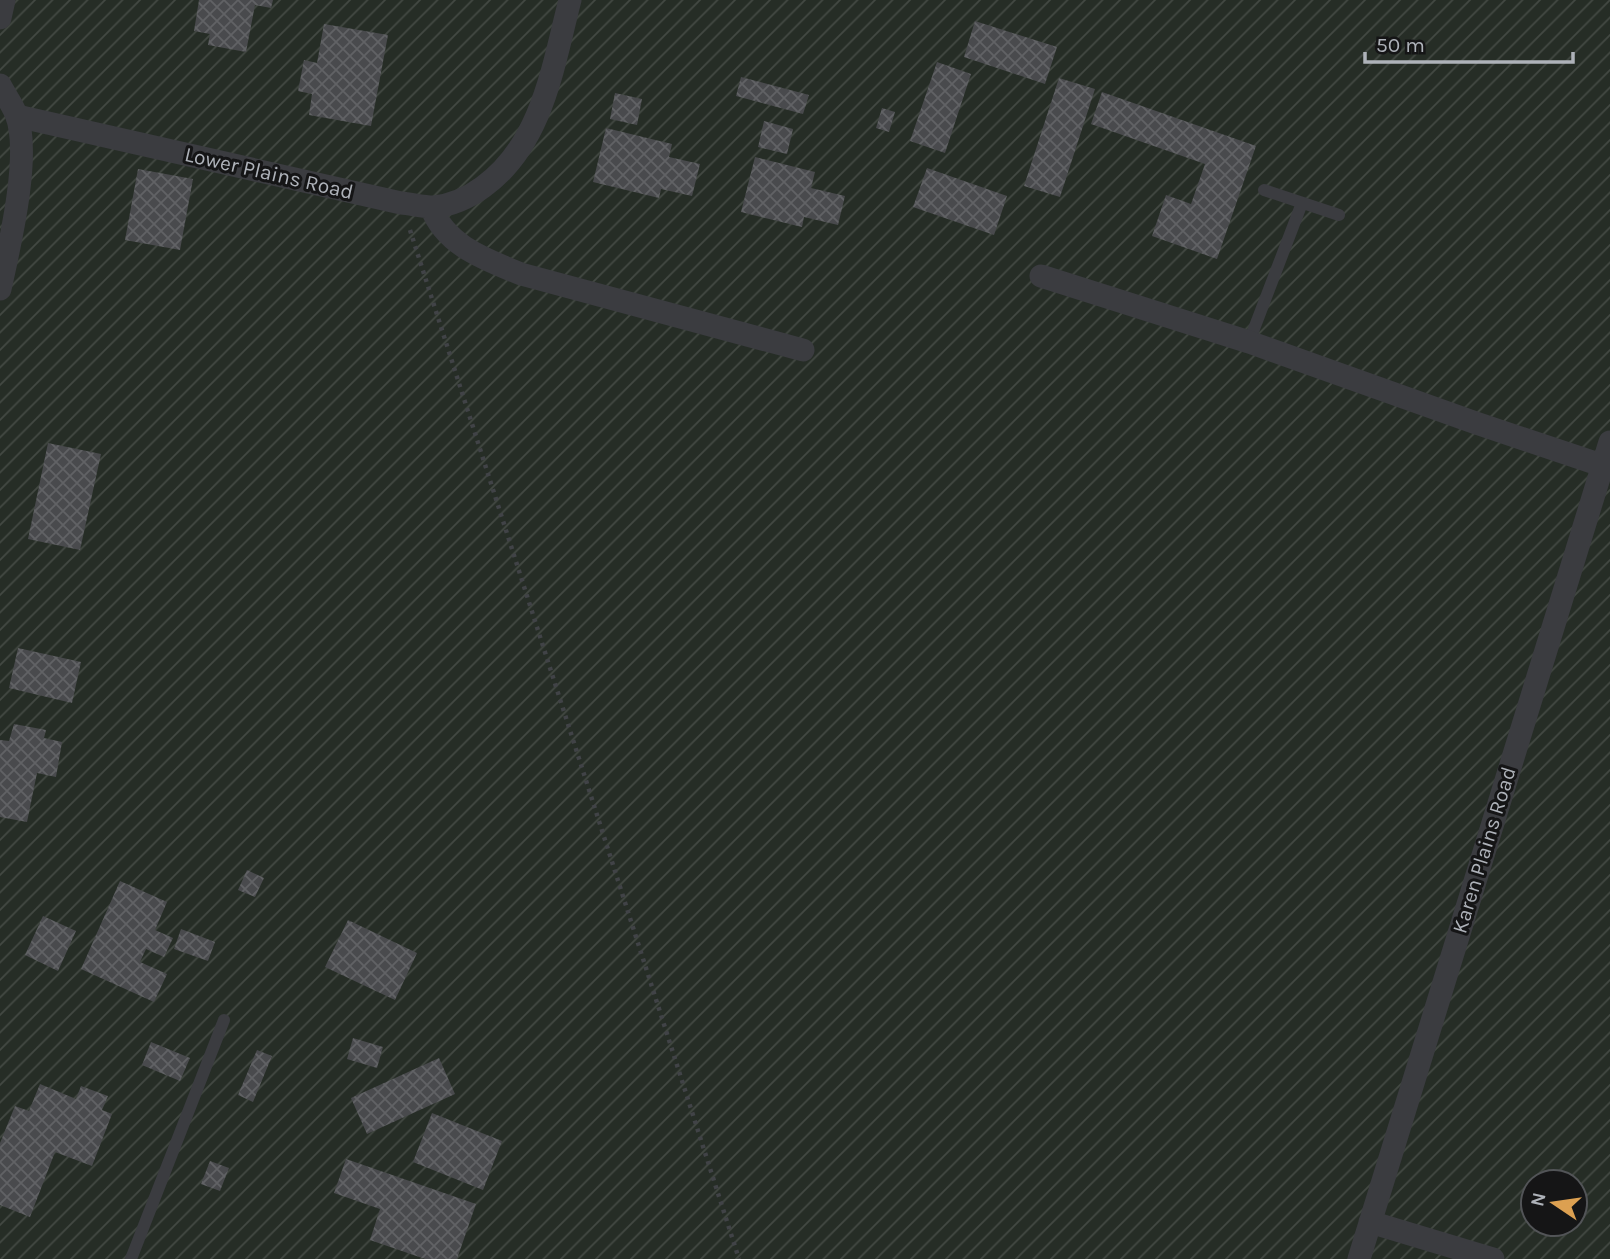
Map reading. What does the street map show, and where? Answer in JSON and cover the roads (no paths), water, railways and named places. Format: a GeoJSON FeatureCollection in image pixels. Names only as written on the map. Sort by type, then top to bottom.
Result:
{"type":"FeatureCollection","features":[{"type":"Feature","properties":{"kind":"street"},"geometry":{"type":"LineString","coordinates":[[0,18],[4,0]]}},
{"type":"Feature","properties":{"kind":"street","name":"Lower Plains Road"},"geometry":{"type":"LineString","coordinates":[[17,116],[401,203],[431,207],[452,204],[474,194],[493,180],[517,155],[537,119],[570,0]]}},
{"type":"Feature","properties":{"kind":"street"},"geometry":{"type":"LineString","coordinates":[[0,85],[17,116],[22,151],[2,274]]}},
{"type":"Feature","properties":{"kind":"street"},"geometry":{"type":"LineString","coordinates":[[431,207],[437,223],[453,240],[488,261],[521,274],[803,350]]}},
{"type":"Feature","properties":{"kind":"street"},"geometry":{"type":"LineString","coordinates":[[1041,276],[1249,342],[1476,424],[1606,467]]}},
{"type":"Feature","properties":{"kind":"street","name":"Karen Plains Road"},"geometry":{"type":"LineString","coordinates":[[1359,1259],[1606,467],[1610,442]]}},
{"type":"Feature","properties":{"kind":"street"},"geometry":{"type":"LineString","coordinates":[[1370,1222],[1493,1259]]}},
{"type":"Feature","properties":{"kind":"lane"},"geometry":{"type":"LineString","coordinates":[[1264,190],[1339,215]]}},
{"type":"Feature","properties":{"kind":"lane"},"geometry":{"type":"LineString","coordinates":[[1249,342],[1302,203]]}},
{"type":"Feature","properties":{"kind":"lane"},"geometry":{"type":"LineString","coordinates":[[131,1259],[224,1020]]}}]}
